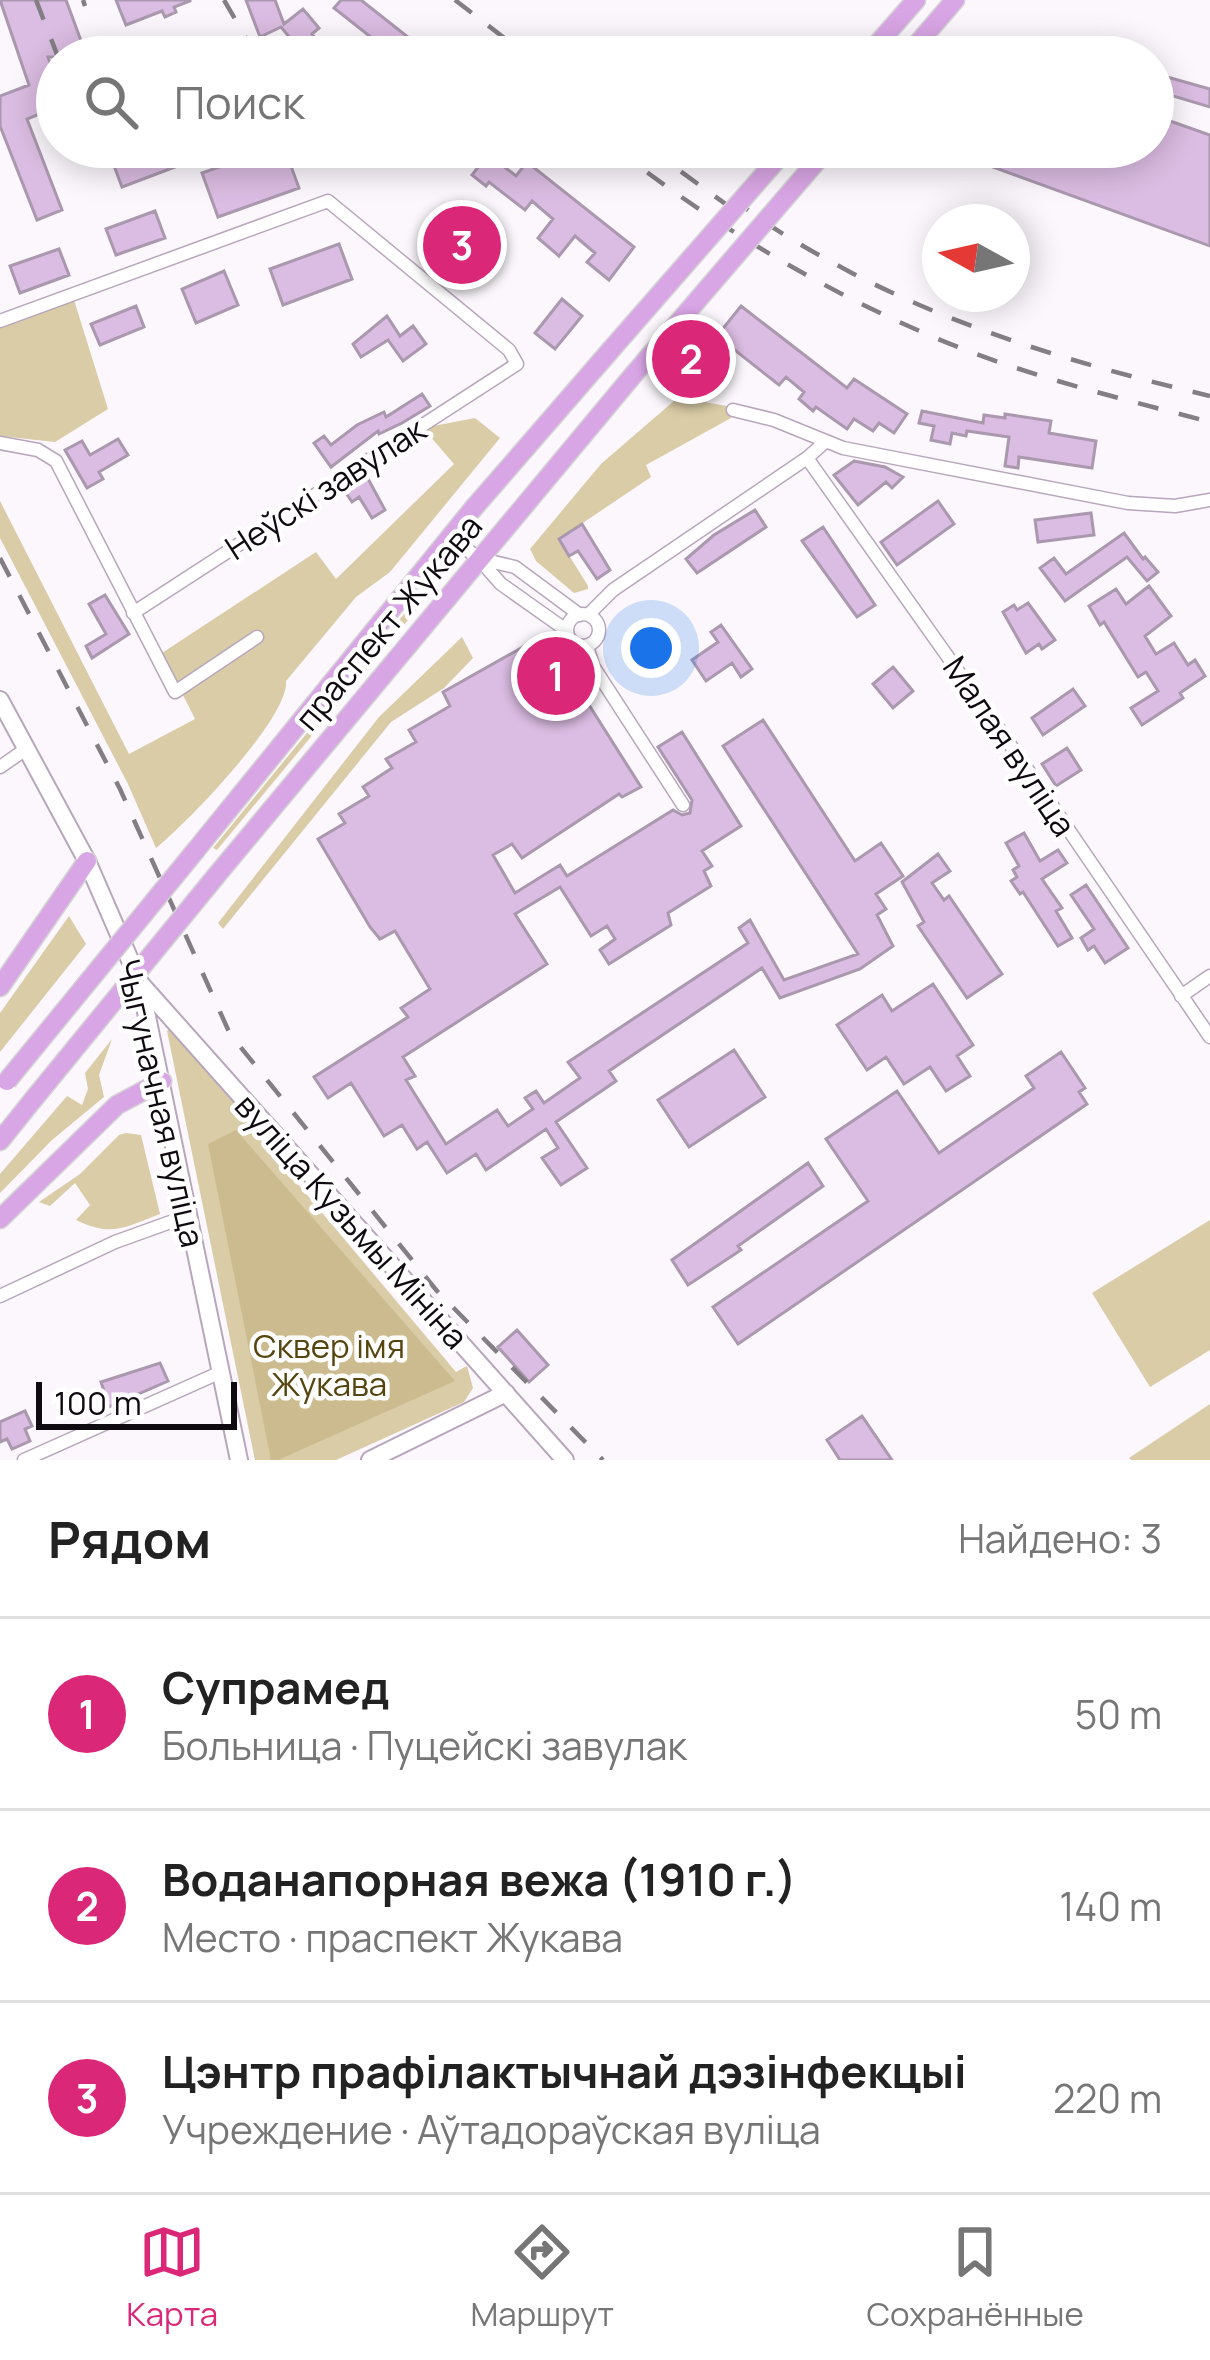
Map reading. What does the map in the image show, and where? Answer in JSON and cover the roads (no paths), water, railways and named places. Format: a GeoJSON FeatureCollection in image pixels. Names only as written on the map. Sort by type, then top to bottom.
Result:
{"type":"FeatureCollection","features":[{"type":"Feature","properties":{"kind":"main road"},"geometry":{"type":"LineString","coordinates":[[884,36],[916,0]]}},
{"type":"Feature","properties":{"kind":"main road"},"geometry":{"type":"LineString","coordinates":[[924,36],[955,0]]}},
{"type":"Feature","properties":{"kind":"main road","name":"праспект Жукава"},"geometry":{"type":"LineString","coordinates":[[3,1085],[450,536],[770,168]]}},
{"type":"Feature","properties":{"kind":"main road","name":"праспект Жукава"},"geometry":{"type":"LineString","coordinates":[[0,1141],[479,559],[811,168]]}},
{"type":"Feature","properties":{"kind":"main road","name":"Чыгуначная вуліца"},"geometry":{"type":"LineString","coordinates":[[0,700],[87,862],[140,982],[239,1460]]}},
{"type":"Feature","properties":{"kind":"main road"},"geometry":{"type":"LineString","coordinates":[[0,987],[87,862]]}},
{"type":"Feature","properties":{"kind":"main road","name":"вуліца Кузьмы Мініна"},"geometry":{"type":"LineString","coordinates":[[140,982],[565,1460]]}},
{"type":"Feature","properties":{"kind":"main road"},"geometry":{"type":"LineString","coordinates":[[0,1219],[117,1105],[162,1082]]}},
{"type":"Feature","properties":{"kind":"main road"},"geometry":{"type":"LineString","coordinates":[[370,1460],[506,1393]]}},
{"type":"Feature","properties":{"kind":"street","name":"Неўскі завулак"},"geometry":{"type":"LineString","coordinates":[[0,321],[328,201],[509,350],[517,364],[133,613]]}},
{"type":"Feature","properties":{"kind":"street"},"geometry":{"type":"LineString","coordinates":[[733,410],[773,420],[824,442],[1128,503],[1175,506],[1210,500]]}},
{"type":"Feature","properties":{"kind":"street"},"geometry":{"type":"LineString","coordinates":[[566,630],[613,590],[824,442]]}},
{"type":"Feature","properties":{"kind":"street"},"geometry":{"type":"LineString","coordinates":[[0,443],[38,450],[56,461],[175,692],[257,637]]}},
{"type":"Feature","properties":{"kind":"street","name":"Малая вуліца"},"geometry":{"type":"LineString","coordinates":[[807,458],[1210,1037]]}},
{"type":"Feature","properties":{"kind":"street"},"geometry":{"type":"LineString","coordinates":[[450,536],[501,584],[566,630],[572,641],[587,646]]}},
{"type":"Feature","properties":{"kind":"street"},"geometry":{"type":"LineString","coordinates":[[479,559],[515,567],[584,615],[599,631],[587,646]]}},
{"type":"Feature","properties":{"kind":"street"},"geometry":{"type":"LineString","coordinates":[[587,646],[593,667],[683,805]]}},
{"type":"Feature","properties":{"kind":"street"},"geometry":{"type":"LineString","coordinates":[[0,766],[26,749]]}},
{"type":"Feature","properties":{"kind":"street"},"geometry":{"type":"LineString","coordinates":[[1181,995],[1210,976]]}},
{"type":"Feature","properties":{"kind":"street"},"geometry":{"type":"LineString","coordinates":[[0,1296],[115,1242],[190,1215]]}},
{"type":"Feature","properties":{"kind":"street"},"geometry":{"type":"LineString","coordinates":[[24,1460],[221,1372]]}},
{"type":"Feature","properties":{"kind":"railway"},"geometry":{"type":"LineString","coordinates":[[36,0],[50,36]]}},
{"type":"Feature","properties":{"kind":"railway"},"geometry":{"type":"LineString","coordinates":[[83,0],[85,6]]}},
{"type":"Feature","properties":{"kind":"railway"},"geometry":{"type":"LineString","coordinates":[[224,0],[245,36]]}},
{"type":"Feature","properties":{"kind":"railway"},"geometry":{"type":"LineString","coordinates":[[455,0],[502,36]]}},
{"type":"Feature","properties":{"kind":"railway"},"geometry":{"type":"LineString","coordinates":[[643,168],[781,261],[917,330],[1024,370],[1210,422]]}},
{"type":"Feature","properties":{"kind":"railway"},"geometry":{"type":"LineString","coordinates":[[676,168],[738,213]]}},
{"type":"Feature","properties":{"kind":"railway"},"geometry":{"type":"LineString","coordinates":[[732,197],[819,255],[937,312],[1071,359],[1210,396]]}},
{"type":"Feature","properties":{"kind":"railway"},"geometry":{"type":"LineString","coordinates":[[0,558],[120,789],[230,1034],[437,1291],[603,1460]]}},
{"type":"Feature","properties":{"kind":"place","name":"Цэнтр прафілактычнай дэзінфекцыі"},"geometry":{"type":"Point","coordinates":[462,245]}},
{"type":"Feature","properties":{"kind":"place","name":"Воданапорная вежа (1910 г.)"},"geometry":{"type":"Point","coordinates":[691,359]}},
{"type":"Feature","properties":{"kind":"place","name":"Супрамед"},"geometry":{"type":"Point","coordinates":[556,676]}},
{"type":"Feature","properties":{"kind":"park label","name":"Сквер імя Жукава"},"geometry":{"type":"Point","coordinates":[329,1364]}}]}
